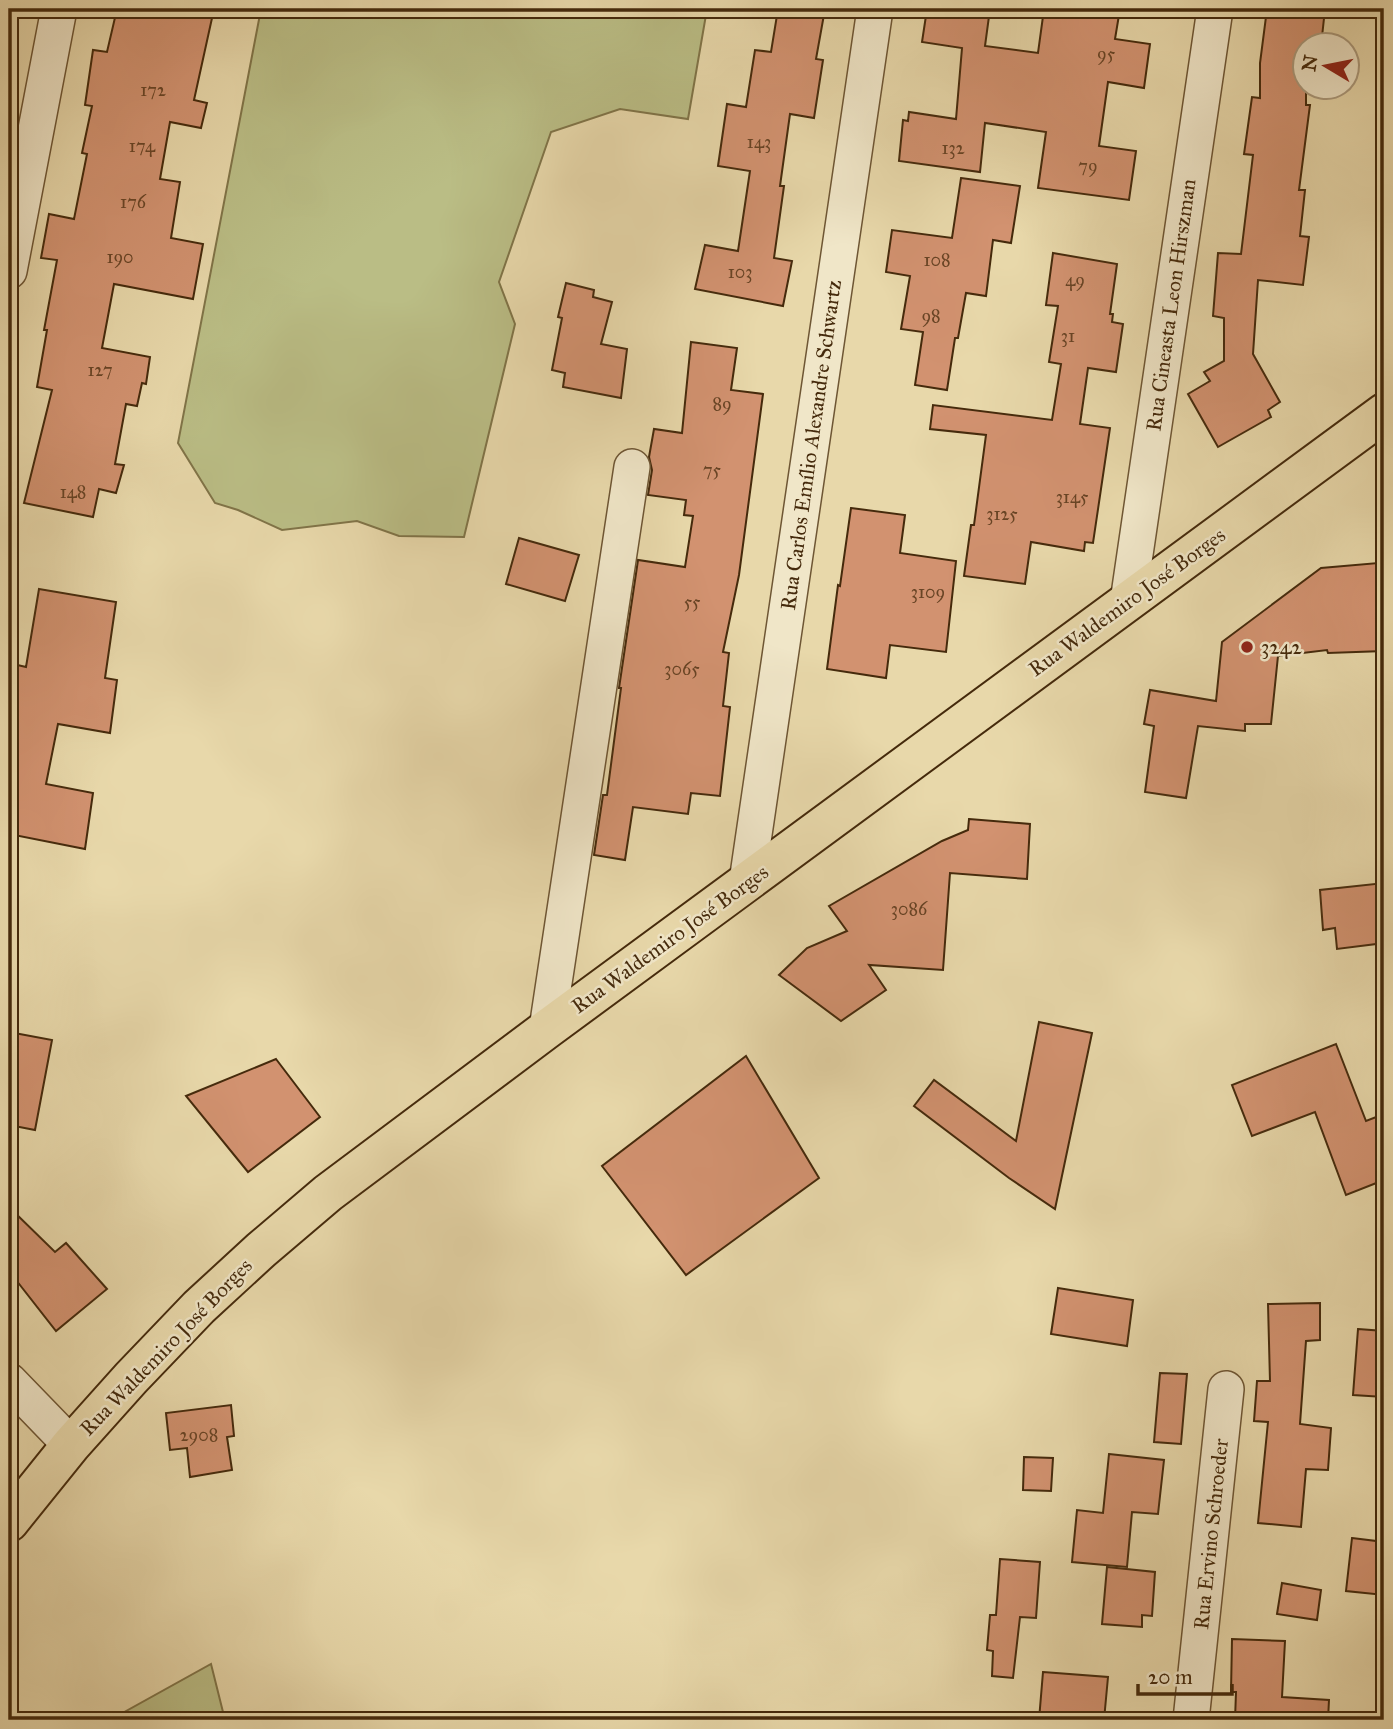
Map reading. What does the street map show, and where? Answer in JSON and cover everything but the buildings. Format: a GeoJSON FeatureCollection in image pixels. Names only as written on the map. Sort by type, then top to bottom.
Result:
{"type":"FeatureCollection","features":[{"type":"Feature","properties":{"kind":"main road","name":"Rua Waldemiro José Borges"},"geometry":{"type":"LineString","coordinates":[[9,1522],[71,1445],[199,1307],[328,1193],[1384,413]]}},
{"type":"Feature","properties":{"kind":"street"},"geometry":{"type":"LineString","coordinates":[[9,271],[59,9]]}},
{"type":"Feature","properties":{"kind":"street","name":"Rua Carlos Emílio Alexandre Schwartz"},"geometry":{"type":"LineString","coordinates":[[747,882],[875,9]]}},
{"type":"Feature","properties":{"kind":"street","name":"Rua Cineasta Leon Hirszman"},"geometry":{"type":"LineString","coordinates":[[1128,602],[1215,9]]}},
{"type":"Feature","properties":{"kind":"street"},"geometry":{"type":"LineString","coordinates":[[547,1029],[632,467]]}},
{"type":"Feature","properties":{"kind":"street"},"geometry":{"type":"LineString","coordinates":[[9,1381],[71,1445]]}},
{"type":"Feature","properties":{"kind":"street","name":"Rua Ervino Schroeder"},"geometry":{"type":"LineString","coordinates":[[1191,1720],[1226,1389]]}},
{"type":"Feature","properties":{"kind":"green space"},"geometry":{"type":"Polygon","coordinates":[[[261,9],[707,9],[688,119],[620,109],[551,132],[499,282],[515,324],[464,537],[399,536],[357,521],[282,530],[238,510],[215,503],[178,443],[261,9]]]}},
{"type":"Feature","properties":{"kind":"green space"},"geometry":{"type":"Polygon","coordinates":[[[211,1664],[225,1720],[110,1720],[211,1664]]]}},
{"type":"Feature","properties":{"kind":"place","name":"3242"},"geometry":{"type":"Point","coordinates":[1247,647]}}]}
